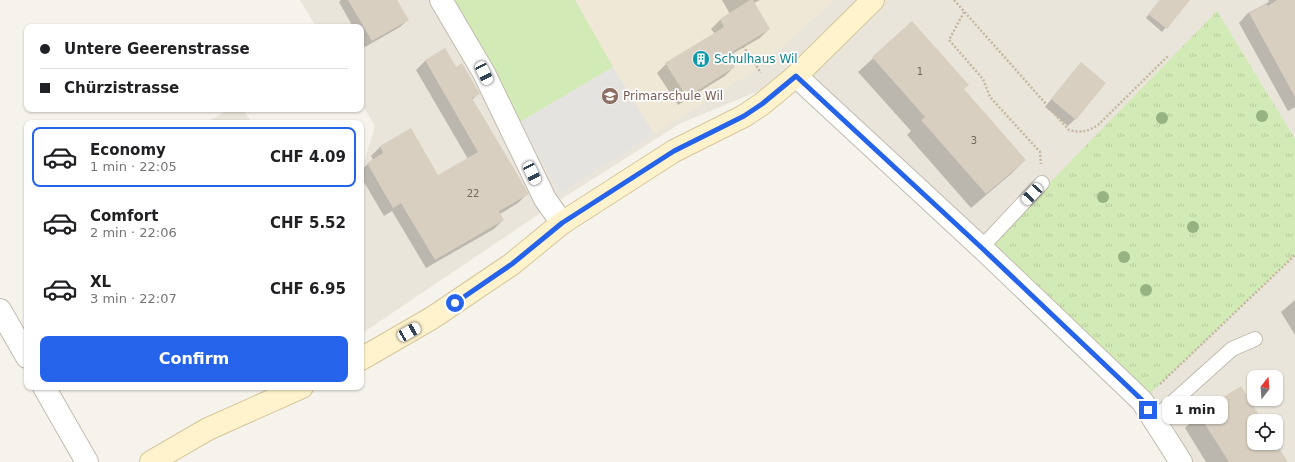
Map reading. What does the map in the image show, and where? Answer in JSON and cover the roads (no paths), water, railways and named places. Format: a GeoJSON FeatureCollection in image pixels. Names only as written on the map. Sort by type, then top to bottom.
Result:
{"type":"FeatureCollection","features":[{"type":"Feature","properties":{"kind":"street"},"geometry":{"type":"LineString","coordinates":[[441,0],[484,73],[545,199],[562,223]]}},
{"type":"Feature","properties":{"kind":"street"},"geometry":{"type":"LineString","coordinates":[[364,357],[432,318],[512,264],[562,223],[674,151],[744,116],[762,104],[796,76],[873,0]]}},
{"type":"Feature","properties":{"kind":"street"},"geometry":{"type":"LineString","coordinates":[[796,76],[1142,400],[1181,462]]}},
{"type":"Feature","properties":{"kind":"street"},"geometry":{"type":"LineString","coordinates":[[0,310],[24,352]]}},
{"type":"Feature","properties":{"kind":"street"},"geometry":{"type":"LineString","coordinates":[[46,390],[87,462]]}},
{"type":"Feature","properties":{"kind":"street"},"geometry":{"type":"LineString","coordinates":[[151,462],[208,429],[295,390]]}},
{"type":"Feature","properties":{"kind":"lane"},"geometry":{"type":"LineString","coordinates":[[981,248],[1042,183]]}},
{"type":"Feature","properties":{"kind":"lane"},"geometry":{"type":"LineString","coordinates":[[1154,419],[1232,348],[1255,339]]}},
{"type":"Feature","properties":{"kind":"place","name":"Schulhaus Wil"},"geometry":{"type":"Point","coordinates":[701,59]}},
{"type":"Feature","properties":{"kind":"place","name":"Primarschule Wil"},"geometry":{"type":"Point","coordinates":[610,96]}}]}
